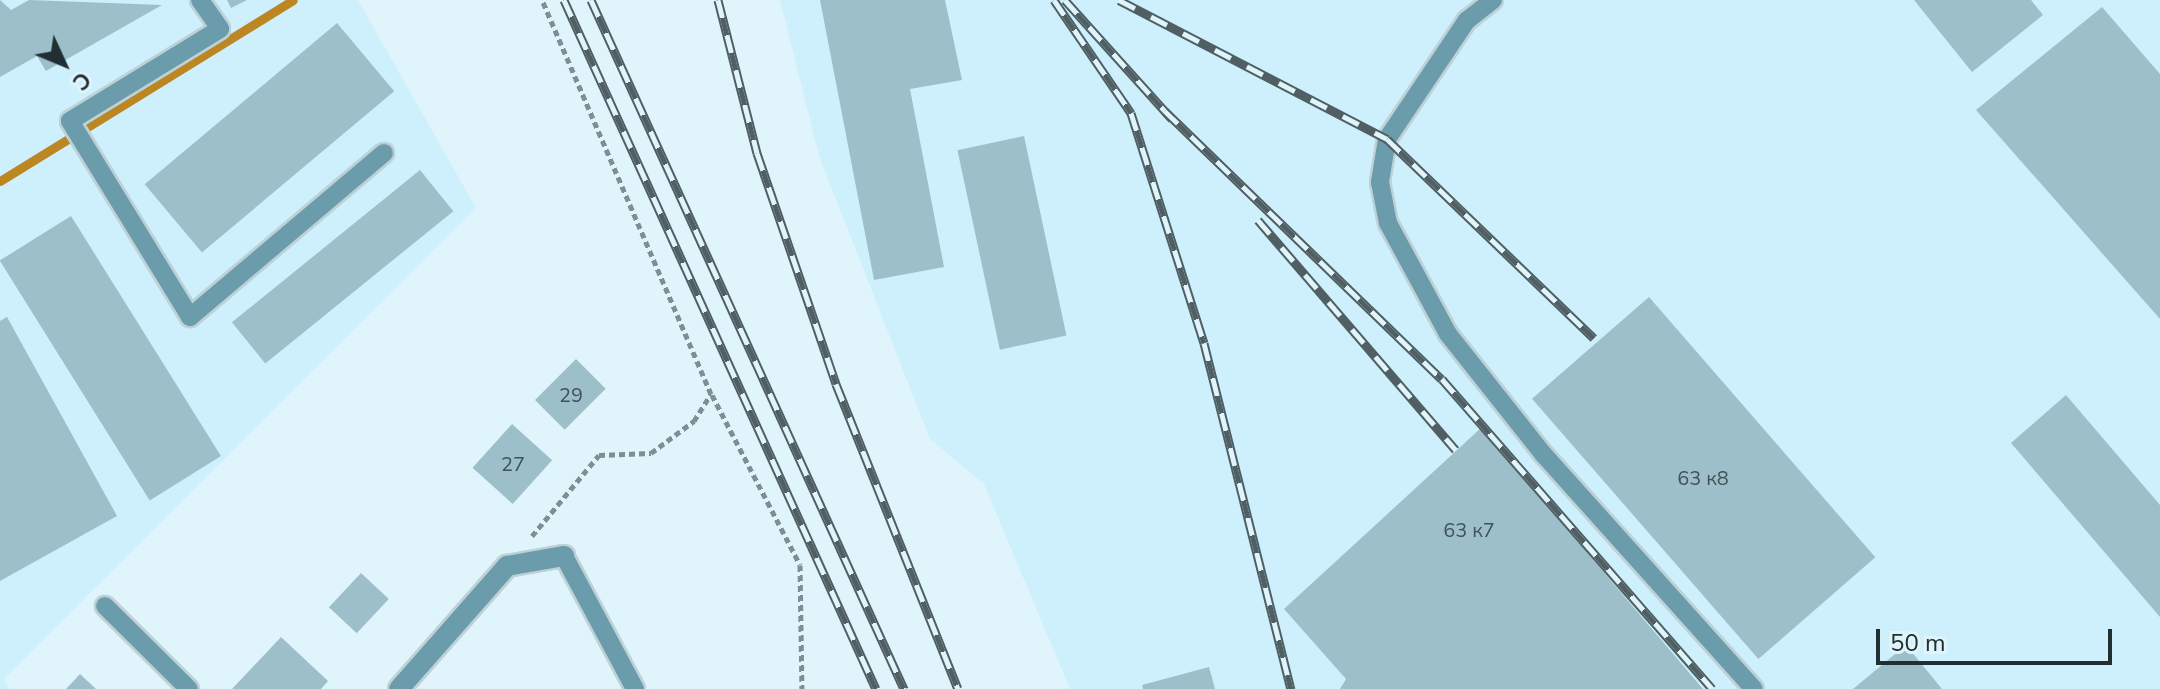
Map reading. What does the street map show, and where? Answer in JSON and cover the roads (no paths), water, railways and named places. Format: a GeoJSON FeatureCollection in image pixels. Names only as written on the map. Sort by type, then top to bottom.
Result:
{"type":"FeatureCollection","features":[{"type":"Feature","properties":{"kind":"street"},"geometry":{"type":"LineString","coordinates":[[399,689],[507,566],[564,556]]}},
{"type":"Feature","properties":{"kind":"lane"},"geometry":{"type":"LineString","coordinates":[[200,0],[220,29],[70,121],[190,317],[384,153]]}},
{"type":"Feature","properties":{"kind":"lane"},"geometry":{"type":"LineString","coordinates":[[1493,0],[1467,20],[1387,139],[1380,182],[1388,223],[1448,334],[1486,382],[1754,689]]}},
{"type":"Feature","properties":{"kind":"lane"},"geometry":{"type":"LineString","coordinates":[[564,556],[635,689]]}},
{"type":"Feature","properties":{"kind":"lane"},"geometry":{"type":"LineString","coordinates":[[105,606],[189,689]]}},
{"type":"Feature","properties":{"kind":"waterway"},"geometry":{"type":"LineString","coordinates":[[0,181],[293,0]]}},
{"type":"Feature","properties":{"kind":"railway"},"geometry":{"type":"LineString","coordinates":[[564,0],[876,689]]}},
{"type":"Feature","properties":{"kind":"railway"},"geometry":{"type":"LineString","coordinates":[[591,0],[904,689]]}},
{"type":"Feature","properties":{"kind":"railway"},"geometry":{"type":"LineString","coordinates":[[718,0],[757,153],[836,384],[958,689]]}},
{"type":"Feature","properties":{"kind":"railway"},"geometry":{"type":"LineString","coordinates":[[1054,0],[1131,113],[1204,343],[1291,689]]}},
{"type":"Feature","properties":{"kind":"railway"},"geometry":{"type":"LineString","coordinates":[[1065,0],[1172,119]]}},
{"type":"Feature","properties":{"kind":"railway"},"geometry":{"type":"LineString","coordinates":[[1119,0],[1387,139],[1594,338]]}},
{"type":"Feature","properties":{"kind":"railway"},"geometry":{"type":"LineString","coordinates":[[1165,111],[1442,379],[1712,689]]}},
{"type":"Feature","properties":{"kind":"railway"},"geometry":{"type":"LineString","coordinates":[[1258,220],[1456,450]]}}]}
